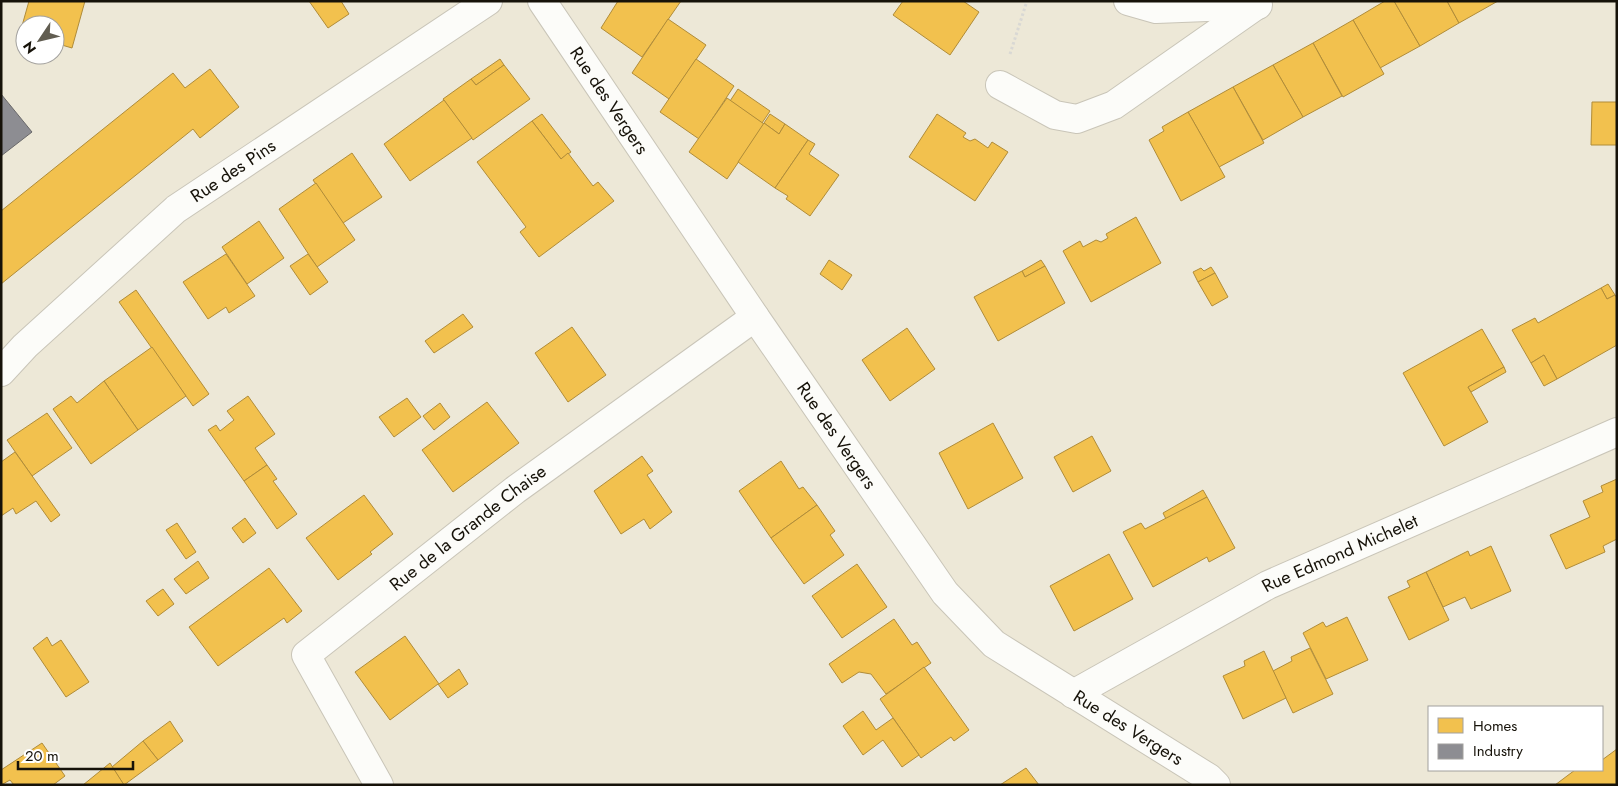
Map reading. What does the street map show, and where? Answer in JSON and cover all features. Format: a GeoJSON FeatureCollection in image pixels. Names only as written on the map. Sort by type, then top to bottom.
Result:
{"type":"FeatureCollection","features":[{"type":"Feature","properties":{"kind":"street","name":"Rue des Pins"},"geometry":{"type":"LineString","coordinates":[[1,372],[25,346],[176,210],[488,1]]}},
{"type":"Feature","properties":{"kind":"street","name":"Rue des Vergers"},"geometry":{"type":"LineString","coordinates":[[542,1],[755,317],[945,593],[994,644],[1209,778],[1216,785]]}},
{"type":"Feature","properties":{"kind":"street"},"geometry":{"type":"LineString","coordinates":[[1128,1],[1156,9],[1262,4]]}},
{"type":"Feature","properties":{"kind":"street"},"geometry":{"type":"LineString","coordinates":[[1000,86],[1055,115],[1077,119],[1114,105],[1262,4]]}},
{"type":"Feature","properties":{"kind":"street","name":"Rue de la Grande Chaise"},"geometry":{"type":"LineString","coordinates":[[380,785],[306,655],[515,490],[755,317]]}},
{"type":"Feature","properties":{"kind":"street","name":"Rue Edmond Michelet"},"geometry":{"type":"LineString","coordinates":[[1073,694],[1268,585],[1617,432]]}},
{"type":"Feature","properties":{"kind":"path"},"geometry":{"type":"LineString","coordinates":[[1000,86],[1027,1]]}},
{"type":"Feature","properties":{"kind":"building: Homes"},"geometry":{"type":"Polygon","coordinates":[[[29,1],[85,1],[72,48],[65,46],[65,15],[25,15],[29,1]]]}},
{"type":"Feature","properties":{"kind":"building: Homes"},"geometry":{"type":"Polygon","coordinates":[[[309,1],[341,1],[349,14],[328,28],[309,1]]]}},
{"type":"Feature","properties":{"kind":"building: Homes"},"geometry":{"type":"Polygon","coordinates":[[[618,1],[681,1],[642,57],[601,28],[618,1]]]}},
{"type":"Feature","properties":{"kind":"building: Homes"},"geometry":{"type":"Polygon","coordinates":[[[903,1],[963,1],[979,12],[950,55],[893,15],[903,1]]]}},
{"type":"Feature","properties":{"kind":"building: Homes"},"geometry":{"type":"Polygon","coordinates":[[[1385,1],[1394,1],[1420,46],[1380,68],[1353,20],[1385,1]]]}},
{"type":"Feature","properties":{"kind":"building: Homes"},"geometry":{"type":"Polygon","coordinates":[[[1394,1],[1447,1],[1459,23],[1420,46],[1394,1]]]}},
{"type":"Feature","properties":{"kind":"building: Homes"},"geometry":{"type":"Polygon","coordinates":[[[1447,1],[1498,1],[1459,23],[1447,1]]]}},
{"type":"Feature","properties":{"kind":"building: Homes"},"geometry":{"type":"Polygon","coordinates":[[[668,19],[706,45],[669,99],[632,73],[668,19]]]}},
{"type":"Feature","properties":{"kind":"building: Homes"},"geometry":{"type":"Polygon","coordinates":[[[1353,20],[1384,74],[1343,97],[1313,43],[1353,20]]]}},
{"type":"Feature","properties":{"kind":"building: Homes"},"geometry":{"type":"Polygon","coordinates":[[[1313,43],[1342,96],[1303,117],[1273,65],[1313,43]]]}},
{"type":"Feature","properties":{"kind":"building: Homes"},"geometry":{"type":"Polygon","coordinates":[[[500,59],[504,65],[476,85],[471,79],[500,59]]]}},
{"type":"Feature","properties":{"kind":"building: Homes"},"geometry":{"type":"Polygon","coordinates":[[[696,59],[734,86],[699,139],[660,112],[696,59]]]}},
{"type":"Feature","properties":{"kind":"building: Homes"},"geometry":{"type":"Polygon","coordinates":[[[504,65],[530,99],[473,140],[443,99],[471,79],[476,85],[504,65]]]}},
{"type":"Feature","properties":{"kind":"building: Homes"},"geometry":{"type":"Polygon","coordinates":[[[1273,65],[1303,117],[1263,140],[1233,87],[1273,65]]]}},
{"type":"Feature","properties":{"kind":"building: Homes"},"geometry":{"type":"Polygon","coordinates":[[[210,69],[239,107],[200,138],[193,129],[1,284],[1,211],[173,73],[185,88],[210,69]]]}},
{"type":"Feature","properties":{"kind":"building: Homes"},"geometry":{"type":"Polygon","coordinates":[[[1233,87],[1264,143],[1219,167],[1188,112],[1233,87]]]}},
{"type":"Feature","properties":{"kind":"building: Homes"},"geometry":{"type":"Polygon","coordinates":[[[738,89],[770,111],[762,123],[730,101],[738,89]]]}},
{"type":"Feature","properties":{"kind":"building: Homes"},"geometry":{"type":"Polygon","coordinates":[[[727,98],[764,124],[727,179],[689,152],[727,98]]]}},
{"type":"Feature","properties":{"kind":"building: Homes"},"geometry":{"type":"Polygon","coordinates":[[[444,100],[472,138],[410,181],[384,144],[444,100]]]}},
{"type":"Feature","properties":{"kind":"building: Homes"},"geometry":{"type":"Polygon","coordinates":[[[1592,102],[1617,102],[1617,145],[1591,145],[1592,102]]]}},
{"type":"Feature","properties":{"kind":"building: Homes"},"geometry":{"type":"Polygon","coordinates":[[[1188,112],[1225,177],[1181,201],[1149,140],[1164,131],[1162,127],[1188,112]]]}},
{"type":"Feature","properties":{"kind":"building: Homes"},"geometry":{"type":"Polygon","coordinates":[[[542,114],[571,152],[561,159],[532,121],[542,114]]]}},
{"type":"Feature","properties":{"kind":"building: Homes"},"geometry":{"type":"Polygon","coordinates":[[[770,114],[785,124],[779,134],[764,123],[770,114]]]}},
{"type":"Feature","properties":{"kind":"building: Homes"},"geometry":{"type":"Polygon","coordinates":[[[937,114],[966,133],[963,137],[970,141],[975,139],[988,148],[992,142],[1008,152],[975,201],[909,157],[937,114]]]}},
{"type":"Feature","properties":{"kind":"building: Homes"},"geometry":{"type":"Polygon","coordinates":[[[532,121],[561,159],[568,153],[593,186],[598,182],[614,201],[539,257],[520,232],[526,227],[477,162],[532,121]]]}},
{"type":"Feature","properties":{"kind":"building: Homes"},"geometry":{"type":"Polygon","coordinates":[[[764,123],[779,134],[785,124],[808,140],[775,188],[738,162],[764,123]]]}},
{"type":"Feature","properties":{"kind":"building: Homes"},"geometry":{"type":"Polygon","coordinates":[[[808,140],[815,144],[809,154],[839,175],[810,216],[786,199],[788,196],[775,188],[808,140]]]}},
{"type":"Feature","properties":{"kind":"building: Homes"},"geometry":{"type":"Polygon","coordinates":[[[352,153],[382,197],[343,223],[313,180],[352,153]]]}},
{"type":"Feature","properties":{"kind":"building: Homes"},"geometry":{"type":"Polygon","coordinates":[[[316,183],[355,240],[317,267],[279,209],[316,183]]]}},
{"type":"Feature","properties":{"kind":"building: Homes"},"geometry":{"type":"Polygon","coordinates":[[[1136,217],[1161,263],[1091,302],[1063,251],[1080,241],[1083,247],[1096,240],[1101,242],[1108,238],[1106,234],[1136,217]]]}},
{"type":"Feature","properties":{"kind":"building: Homes"},"geometry":{"type":"Polygon","coordinates":[[[259,221],[284,258],[247,284],[222,247],[259,221]]]}},
{"type":"Feature","properties":{"kind":"building: Homes"},"geometry":{"type":"Polygon","coordinates":[[[226,254],[255,296],[229,313],[226,307],[208,319],[183,282],[226,254]]]}},
{"type":"Feature","properties":{"kind":"building: Homes"},"geometry":{"type":"Polygon","coordinates":[[[308,254],[328,282],[310,295],[290,266],[308,254]]]}},
{"type":"Feature","properties":{"kind":"building: Homes"},"geometry":{"type":"Polygon","coordinates":[[[829,260],[852,275],[842,290],[820,274],[829,260]]]}},
{"type":"Feature","properties":{"kind":"building: Homes"},"geometry":{"type":"Polygon","coordinates":[[[1041,260],[1045,266],[1025,277],[1022,271],[1041,260]]]}},
{"type":"Feature","properties":{"kind":"building: Homes"},"geometry":{"type":"Polygon","coordinates":[[[1045,266],[1065,303],[998,341],[974,297],[1022,271],[1025,277],[1045,266]]]}},
{"type":"Feature","properties":{"kind":"building: Homes"},"geometry":{"type":"Polygon","coordinates":[[[1211,267],[1215,273],[1198,282],[1193,272],[1201,268],[1204,271],[1211,267]]]}},
{"type":"Feature","properties":{"kind":"building: Homes"},"geometry":{"type":"Polygon","coordinates":[[[1215,273],[1228,297],[1212,306],[1198,282],[1215,273]]]}},
{"type":"Feature","properties":{"kind":"building: Homes"},"geometry":{"type":"Polygon","coordinates":[[[1608,284],[1615,295],[1607,299],[1601,288],[1608,284]]]}},
{"type":"Feature","properties":{"kind":"building: Homes"},"geometry":{"type":"Polygon","coordinates":[[[1601,288],[1607,299],[1615,295],[1617,298],[1617,345],[1557,379],[1544,355],[1531,363],[1512,330],[1535,318],[1538,323],[1601,288]]]}},
{"type":"Feature","properties":{"kind":"building: Homes"},"geometry":{"type":"Polygon","coordinates":[[[136,290],[209,394],[193,406],[119,302],[136,290]]]}},
{"type":"Feature","properties":{"kind":"building: Homes"},"geometry":{"type":"Polygon","coordinates":[[[463,314],[473,327],[434,353],[425,341],[463,314]]]}},
{"type":"Feature","properties":{"kind":"building: Homes"},"geometry":{"type":"Polygon","coordinates":[[[572,327],[606,375],[568,402],[535,353],[572,327]]]}},
{"type":"Feature","properties":{"kind":"building: Homes"},"geometry":{"type":"Polygon","coordinates":[[[907,328],[935,369],[890,401],[862,360],[907,328]]]}},
{"type":"Feature","properties":{"kind":"building: Homes"},"geometry":{"type":"Polygon","coordinates":[[[1482,329],[1504,367],[1468,387],[1488,422],[1444,446],[1403,373],[1482,329]]]}},
{"type":"Feature","properties":{"kind":"building: Homes"},"geometry":{"type":"Polygon","coordinates":[[[152,347],[186,396],[138,430],[104,381],[152,347]]]}},
{"type":"Feature","properties":{"kind":"building: Homes"},"geometry":{"type":"Polygon","coordinates":[[[1544,355],[1557,379],[1544,386],[1531,363],[1544,355]]]}},
{"type":"Feature","properties":{"kind":"building: Homes"},"geometry":{"type":"Polygon","coordinates":[[[1504,367],[1506,372],[1471,392],[1468,387],[1504,367]]]}},
{"type":"Feature","properties":{"kind":"building: Homes"},"geometry":{"type":"Polygon","coordinates":[[[104,381],[138,430],[91,464],[53,409],[71,396],[77,403],[104,381]]]}},
{"type":"Feature","properties":{"kind":"building: Homes"},"geometry":{"type":"Polygon","coordinates":[[[248,396],[275,434],[255,448],[267,465],[244,481],[208,430],[216,425],[220,431],[234,420],[227,411],[248,396]]]}},
{"type":"Feature","properties":{"kind":"building: Homes"},"geometry":{"type":"Polygon","coordinates":[[[407,398],[421,417],[394,437],[379,417],[407,398]]]}},
{"type":"Feature","properties":{"kind":"building: Homes"},"geometry":{"type":"Polygon","coordinates":[[[487,402],[519,443],[453,492],[422,450],[487,402]]]}},
{"type":"Feature","properties":{"kind":"building: Homes"},"geometry":{"type":"Polygon","coordinates":[[[440,403],[450,417],[434,430],[423,416],[440,403]]]}},
{"type":"Feature","properties":{"kind":"building: Homes"},"geometry":{"type":"Polygon","coordinates":[[[47,413],[72,448],[32,476],[7,440],[47,413]]]}},
{"type":"Feature","properties":{"kind":"building: Homes"},"geometry":{"type":"Polygon","coordinates":[[[993,423],[1023,478],[968,509],[939,453],[993,423]]]}},
{"type":"Feature","properties":{"kind":"building: Homes"},"geometry":{"type":"Polygon","coordinates":[[[1092,436],[1111,471],[1073,492],[1054,457],[1092,436]]]}},
{"type":"Feature","properties":{"kind":"building: Homes"},"geometry":{"type":"Polygon","coordinates":[[[15,452],[60,515],[51,522],[36,501],[16,514],[13,508],[1,516],[1,462],[15,452]]]}},
{"type":"Feature","properties":{"kind":"building: Homes"},"geometry":{"type":"Polygon","coordinates":[[[642,456],[653,471],[647,475],[672,512],[650,529],[644,519],[621,534],[594,491],[642,456]]]}},
{"type":"Feature","properties":{"kind":"building: Homes"},"geometry":{"type":"Polygon","coordinates":[[[781,461],[799,489],[803,487],[817,505],[771,538],[739,491],[781,461]]]}},
{"type":"Feature","properties":{"kind":"building: Homes"},"geometry":{"type":"Polygon","coordinates":[[[267,465],[277,479],[273,481],[297,514],[277,529],[244,481],[267,465]]]}},
{"type":"Feature","properties":{"kind":"building: Homes"},"geometry":{"type":"Polygon","coordinates":[[[1617,479],[1617,539],[1603,546],[1605,552],[1566,569],[1550,535],[1590,517],[1583,501],[1603,492],[1601,486],[1617,479]]]}},
{"type":"Feature","properties":{"kind":"building: Homes"},"geometry":{"type":"Polygon","coordinates":[[[1203,490],[1207,497],[1166,519],[1163,513],[1203,490]]]}},
{"type":"Feature","properties":{"kind":"building: Homes"},"geometry":{"type":"Polygon","coordinates":[[[364,495],[393,534],[370,552],[372,554],[338,580],[306,538],[364,495]]]}},
{"type":"Feature","properties":{"kind":"building: Homes"},"geometry":{"type":"Polygon","coordinates":[[[1207,497],[1235,548],[1209,562],[1207,557],[1153,587],[1123,532],[1141,523],[1145,529],[1207,497]]]}},
{"type":"Feature","properties":{"kind":"building: Homes"},"geometry":{"type":"Polygon","coordinates":[[[817,505],[835,531],[830,535],[844,555],[804,584],[771,538],[817,505]]]}},
{"type":"Feature","properties":{"kind":"building: Homes"},"geometry":{"type":"Polygon","coordinates":[[[245,518],[256,533],[243,543],[232,528],[245,518]]]}},
{"type":"Feature","properties":{"kind":"building: Homes"},"geometry":{"type":"Polygon","coordinates":[[[177,523],[196,552],[186,559],[166,530],[177,523]]]}},
{"type":"Feature","properties":{"kind":"building: Homes"},"geometry":{"type":"Polygon","coordinates":[[[1491,546],[1511,591],[1471,609],[1465,597],[1443,607],[1426,572],[1468,551],[1470,556],[1491,546]]]}},
{"type":"Feature","properties":{"kind":"building: Homes"},"geometry":{"type":"Polygon","coordinates":[[[1109,554],[1133,599],[1074,631],[1050,586],[1109,554]]]}},
{"type":"Feature","properties":{"kind":"building: Homes"},"geometry":{"type":"Polygon","coordinates":[[[198,561],[209,578],[186,594],[174,579],[198,561]]]}},
{"type":"Feature","properties":{"kind":"building: Homes"},"geometry":{"type":"Polygon","coordinates":[[[857,564],[887,607],[842,638],[812,596],[857,564]]]}},
{"type":"Feature","properties":{"kind":"building: Homes"},"geometry":{"type":"Polygon","coordinates":[[[269,568],[302,611],[287,623],[284,618],[218,666],[189,627],[269,568]]]}},
{"type":"Feature","properties":{"kind":"building: Homes"},"geometry":{"type":"Polygon","coordinates":[[[1426,572],[1449,620],[1409,640],[1388,597],[1410,587],[1407,581],[1426,572]]]}},
{"type":"Feature","properties":{"kind":"building: Homes"},"geometry":{"type":"Polygon","coordinates":[[[163,589],[174,604],[158,616],[146,601],[163,589]]]}},
{"type":"Feature","properties":{"kind":"building: Homes"},"geometry":{"type":"Polygon","coordinates":[[[1347,617],[1368,660],[1326,679],[1303,633],[1323,622],[1326,627],[1347,617]]]}},
{"type":"Feature","properties":{"kind":"building: Homes"},"geometry":{"type":"Polygon","coordinates":[[[894,619],[912,645],[917,642],[931,663],[886,694],[871,674],[859,672],[842,683],[829,664],[894,619]]]}},
{"type":"Feature","properties":{"kind":"building: Homes"},"geometry":{"type":"Polygon","coordinates":[[[405,636],[439,684],[459,669],[468,684],[448,698],[438,684],[390,720],[355,672],[405,636]]]}},
{"type":"Feature","properties":{"kind":"building: Homes"},"geometry":{"type":"Polygon","coordinates":[[[47,637],[52,646],[61,640],[89,682],[66,697],[33,648],[47,637]]]}},
{"type":"Feature","properties":{"kind":"building: Homes"},"geometry":{"type":"Polygon","coordinates":[[[1310,648],[1333,694],[1293,713],[1273,671],[1292,661],[1291,657],[1310,648]]]}},
{"type":"Feature","properties":{"kind":"building: Homes"},"geometry":{"type":"Polygon","coordinates":[[[1264,651],[1286,698],[1243,719],[1223,676],[1245,666],[1244,661],[1264,651]]]}},
{"type":"Feature","properties":{"kind":"building: Homes"},"geometry":{"type":"Polygon","coordinates":[[[924,667],[969,730],[954,741],[951,737],[921,758],[880,699],[924,667]]]}},
{"type":"Feature","properties":{"kind":"building: Homes"},"geometry":{"type":"Polygon","coordinates":[[[863,711],[876,730],[893,718],[919,755],[902,767],[883,740],[863,755],[843,726],[863,711]]]}},
{"type":"Feature","properties":{"kind":"building: Homes"},"geometry":{"type":"Polygon","coordinates":[[[170,721],[183,741],[158,760],[143,741],[170,721]]]}},
{"type":"Feature","properties":{"kind":"building: Homes"},"geometry":{"type":"Polygon","coordinates":[[[143,741],[158,760],[124,785],[112,767],[143,741]]]}},
{"type":"Feature","properties":{"kind":"building: Homes"},"geometry":{"type":"Polygon","coordinates":[[[42,743],[65,776],[53,785],[14,785],[10,780],[1,785],[1,770],[42,743]]]}},
{"type":"Feature","properties":{"kind":"building: Homes"},"geometry":{"type":"Polygon","coordinates":[[[1617,749],[1617,785],[1555,785],[1574,771],[1603,771],[1603,759],[1617,749]]]}},
{"type":"Feature","properties":{"kind":"building: Homes"},"geometry":{"type":"Polygon","coordinates":[[[110,763],[124,785],[83,785],[110,763]]]}},
{"type":"Feature","properties":{"kind":"building: Homes"},"geometry":{"type":"Polygon","coordinates":[[[1026,768],[1039,785],[1000,785],[1026,768]]]}},
{"type":"Feature","properties":{"kind":"building: Industry"},"geometry":{"type":"Polygon","coordinates":[[[1,94],[32,132],[1,156],[1,94]]]}}]}
